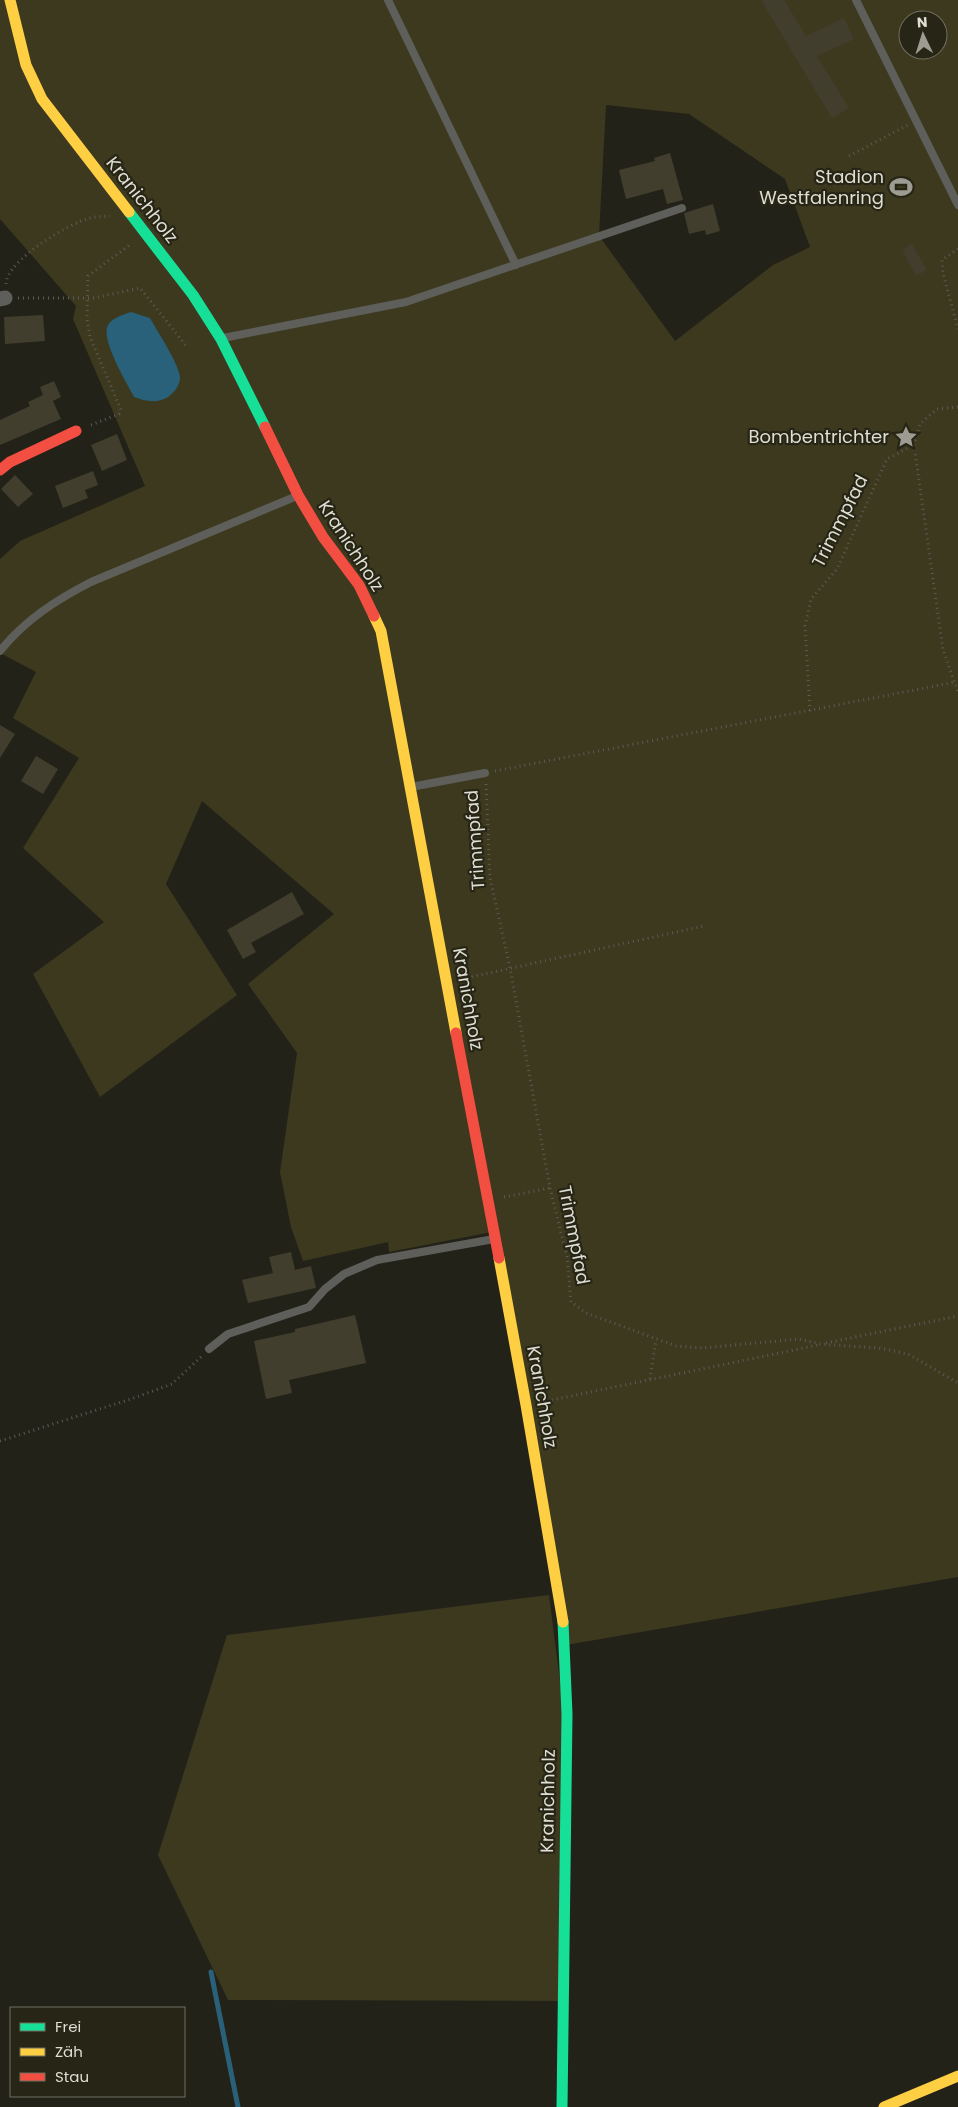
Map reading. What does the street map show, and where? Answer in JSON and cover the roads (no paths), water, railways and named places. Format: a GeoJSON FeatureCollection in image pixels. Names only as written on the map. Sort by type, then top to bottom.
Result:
{"type":"FeatureCollection","features":[{"type":"Feature","properties":{"kind":"street","name":"Kranichholz"},"geometry":{"type":"LineString","coordinates":[[10,0],[26,65],[42,99],[193,295],[221,339],[298,495],[323,537],[359,585],[381,631],[526,1405],[563,1624],[567,1714],[562,2107]]}},
{"type":"Feature","properties":{"kind":"street"},"geometry":{"type":"LineString","coordinates":[[0,470],[10,462],[76,431]]}},
{"type":"Feature","properties":{"kind":"street"},"geometry":{"type":"LineString","coordinates":[[884,2107],[958,2076]]}},
{"type":"Feature","properties":{"kind":"lane"},"geometry":{"type":"LineString","coordinates":[[388,0],[516,265]]}},
{"type":"Feature","properties":{"kind":"lane"},"geometry":{"type":"LineString","coordinates":[[856,0],[958,205]]}},
{"type":"Feature","properties":{"kind":"lane"},"geometry":{"type":"LineString","coordinates":[[221,339],[406,302],[682,208]]}},
{"type":"Feature","properties":{"kind":"lane"},"geometry":{"type":"LineString","coordinates":[[0,651],[12,636],[37,614],[91,582],[298,495]]}},
{"type":"Feature","properties":{"kind":"lane","name":"Trimmpfad"},"geometry":{"type":"LineString","coordinates":[[411,787],[486,773]]}},
{"type":"Feature","properties":{"kind":"lane"},"geometry":{"type":"LineString","coordinates":[[209,1349],[228,1334],[309,1307],[325,1288],[344,1274],[360,1266],[378,1260],[494,1239]]}},
{"type":"Feature","properties":{"kind":"water"},"geometry":{"type":"Polygon","coordinates":[[[131,312],[150,318],[168,348],[179,372],[180,378],[176,389],[168,397],[159,401],[142,400],[134,397],[111,350],[107,332],[108,325],[115,318],[131,312]]]}},
{"type":"Feature","properties":{"kind":"waterway"},"geometry":{"type":"LineString","coordinates":[[211,1972],[238,2107]]}},
{"type":"Feature","properties":{"kind":"place","name":"Stadion Westfalenring"},"geometry":{"type":"Point","coordinates":[901,187]}},
{"type":"Feature","properties":{"kind":"place","name":"Bombentrichter"},"geometry":{"type":"Point","coordinates":[906,437]}}]}
